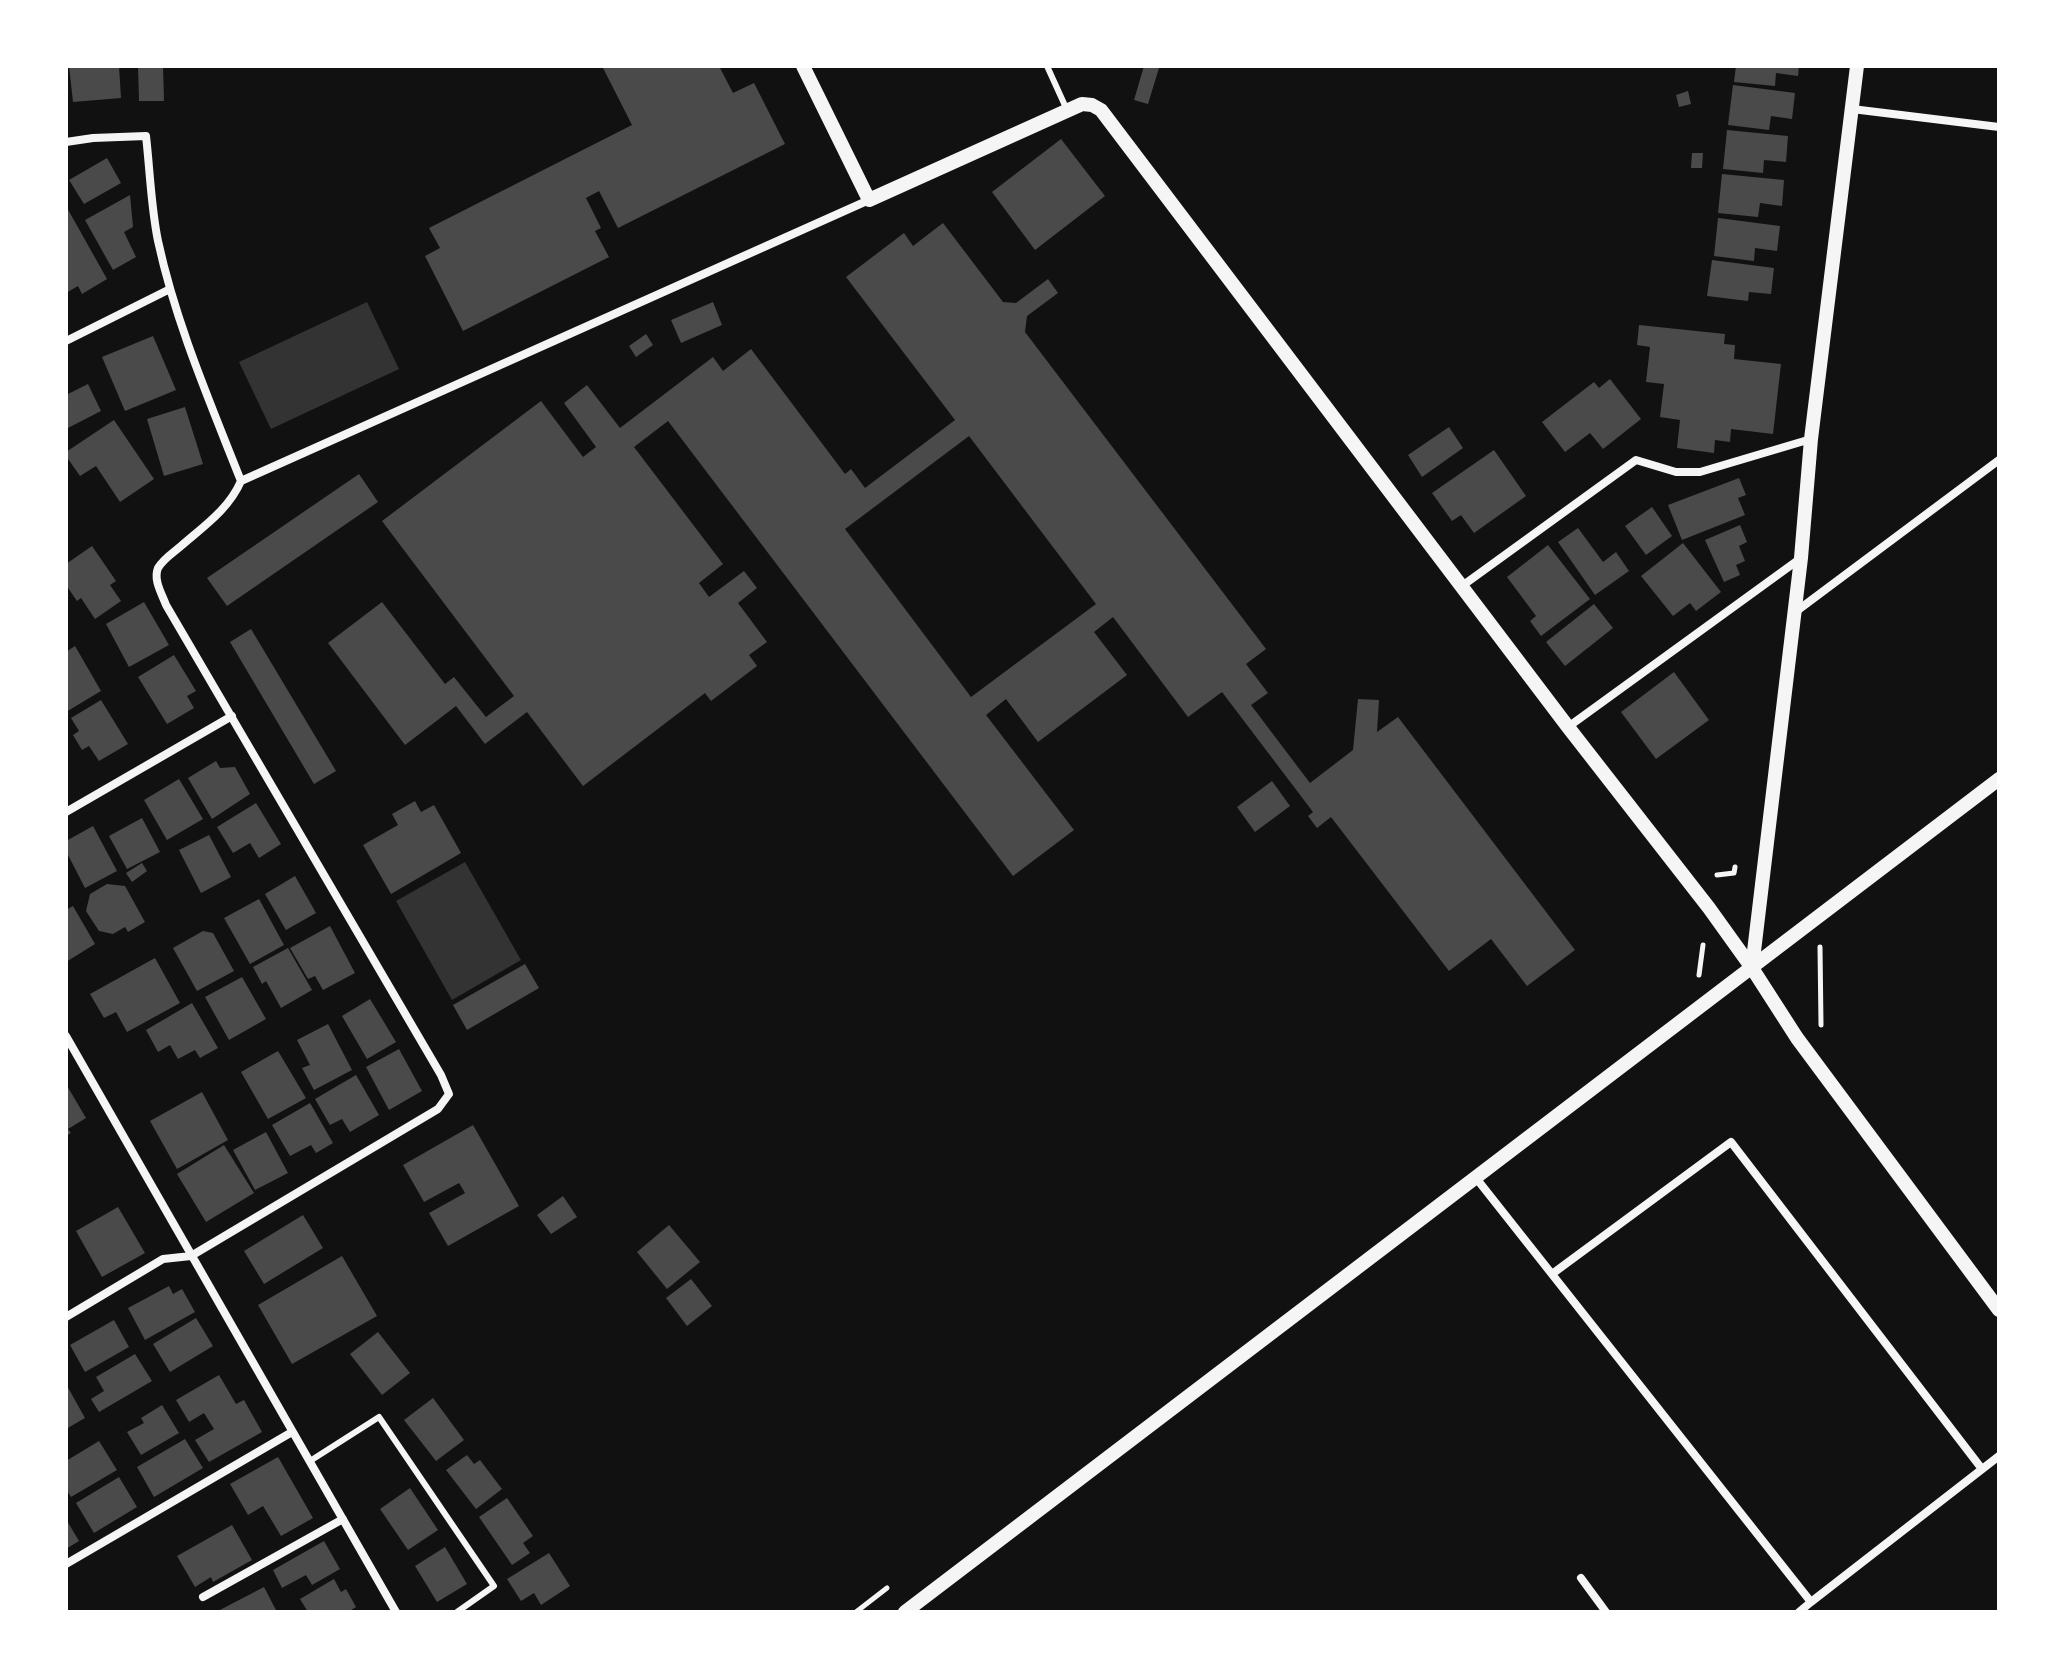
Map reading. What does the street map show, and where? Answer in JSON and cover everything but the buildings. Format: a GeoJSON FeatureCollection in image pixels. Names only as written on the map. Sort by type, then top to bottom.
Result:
{"type":"FeatureCollection","features":[{"type":"Feature","properties":{"kind":"street"},"geometry":{"type":"LineString","coordinates":[[803,66],[869,200]]}},
{"type":"Feature","properties":{"kind":"street"},"geometry":{"type":"LineString","coordinates":[[1752,968],[1801,558],[1811,439],[1857,66]]}},
{"type":"Feature","properties":{"kind":"street"},"geometry":{"type":"LineString","coordinates":[[66,1317],[163,1259],[191,1256],[438,1109],[449,1094],[441,1075],[166,605],[157,580],[158,569],[168,557],[224,508],[241,481],[1082,104],[1101,110],[1568,727],[1709,908],[1797,1038],[1999,1310]]}},
{"type":"Feature","properties":{"kind":"street"},"geometry":{"type":"LineString","coordinates":[[1852,109],[1999,127]]}},
{"type":"Feature","properties":{"kind":"street"},"geometry":{"type":"LineString","coordinates":[[66,142],[146,136],[158,238],[170,289],[181,326],[241,481]]}},
{"type":"Feature","properties":{"kind":"street"},"geometry":{"type":"LineString","coordinates":[[66,341],[170,289]]}},
{"type":"Feature","properties":{"kind":"street"},"geometry":{"type":"LineString","coordinates":[[1462,586],[1636,460],[1676,472],[1700,472],[1811,439]]}},
{"type":"Feature","properties":{"kind":"street"},"geometry":{"type":"LineString","coordinates":[[1793,613],[1999,460]]}},
{"type":"Feature","properties":{"kind":"street"},"geometry":{"type":"LineString","coordinates":[[1568,727],[1801,558]]}},
{"type":"Feature","properties":{"kind":"street"},"geometry":{"type":"LineString","coordinates":[[66,812],[232,716]]}},
{"type":"Feature","properties":{"kind":"street"},"geometry":{"type":"LineString","coordinates":[[905,1612],[1999,779]]}},
{"type":"Feature","properties":{"kind":"street"},"geometry":{"type":"LineString","coordinates":[[66,1036],[396,1612]]}},
{"type":"Feature","properties":{"kind":"street"},"geometry":{"type":"LineString","coordinates":[[1552,1274],[1731,1142],[1982,1469]]}},
{"type":"Feature","properties":{"kind":"street"},"geometry":{"type":"LineString","coordinates":[[1476,1178],[1811,1602]]}},
{"type":"Feature","properties":{"kind":"street"},"geometry":{"type":"LineString","coordinates":[[66,1564],[292,1432]]}},
{"type":"Feature","properties":{"kind":"street"},"geometry":{"type":"LineString","coordinates":[[1799,1612],[1999,1456]]}},
{"type":"Feature","properties":{"kind":"street"},"geometry":{"type":"LineString","coordinates":[[203,1597],[343,1519]]}},
{"type":"Feature","properties":{"kind":"street"},"geometry":{"type":"LineString","coordinates":[[1581,1578],[1606,1612]]}},
{"type":"Feature","properties":{"kind":"lane"},"geometry":{"type":"LineString","coordinates":[[1047,66],[1067,111]]}},
{"type":"Feature","properties":{"kind":"lane"},"geometry":{"type":"LineString","coordinates":[[310,1461],[379,1417],[494,1586],[457,1612]]}},
{"type":"Feature","properties":{"kind":"path"},"geometry":{"type":"LineString","coordinates":[[1699,975],[1713,876],[1734,873],[1736,865]]}},
{"type":"Feature","properties":{"kind":"path"},"geometry":{"type":"LineString","coordinates":[[1806,926],[1821,949],[1821,1030],[1824,1034]]}},
{"type":"Feature","properties":{"kind":"path"},"geometry":{"type":"LineString","coordinates":[[856,1612],[894,1583]]}},
{"type":"Feature","properties":{"kind":"shaded area"},"geometry":{"type":"Polygon","coordinates":[[[367,302],[399,369],[271,429],[239,362],[367,302]]]}},
{"type":"Feature","properties":{"kind":"shaded area"},"geometry":{"type":"Polygon","coordinates":[[[465,862],[521,960],[452,1000],[396,901],[465,862]]]}}]}
